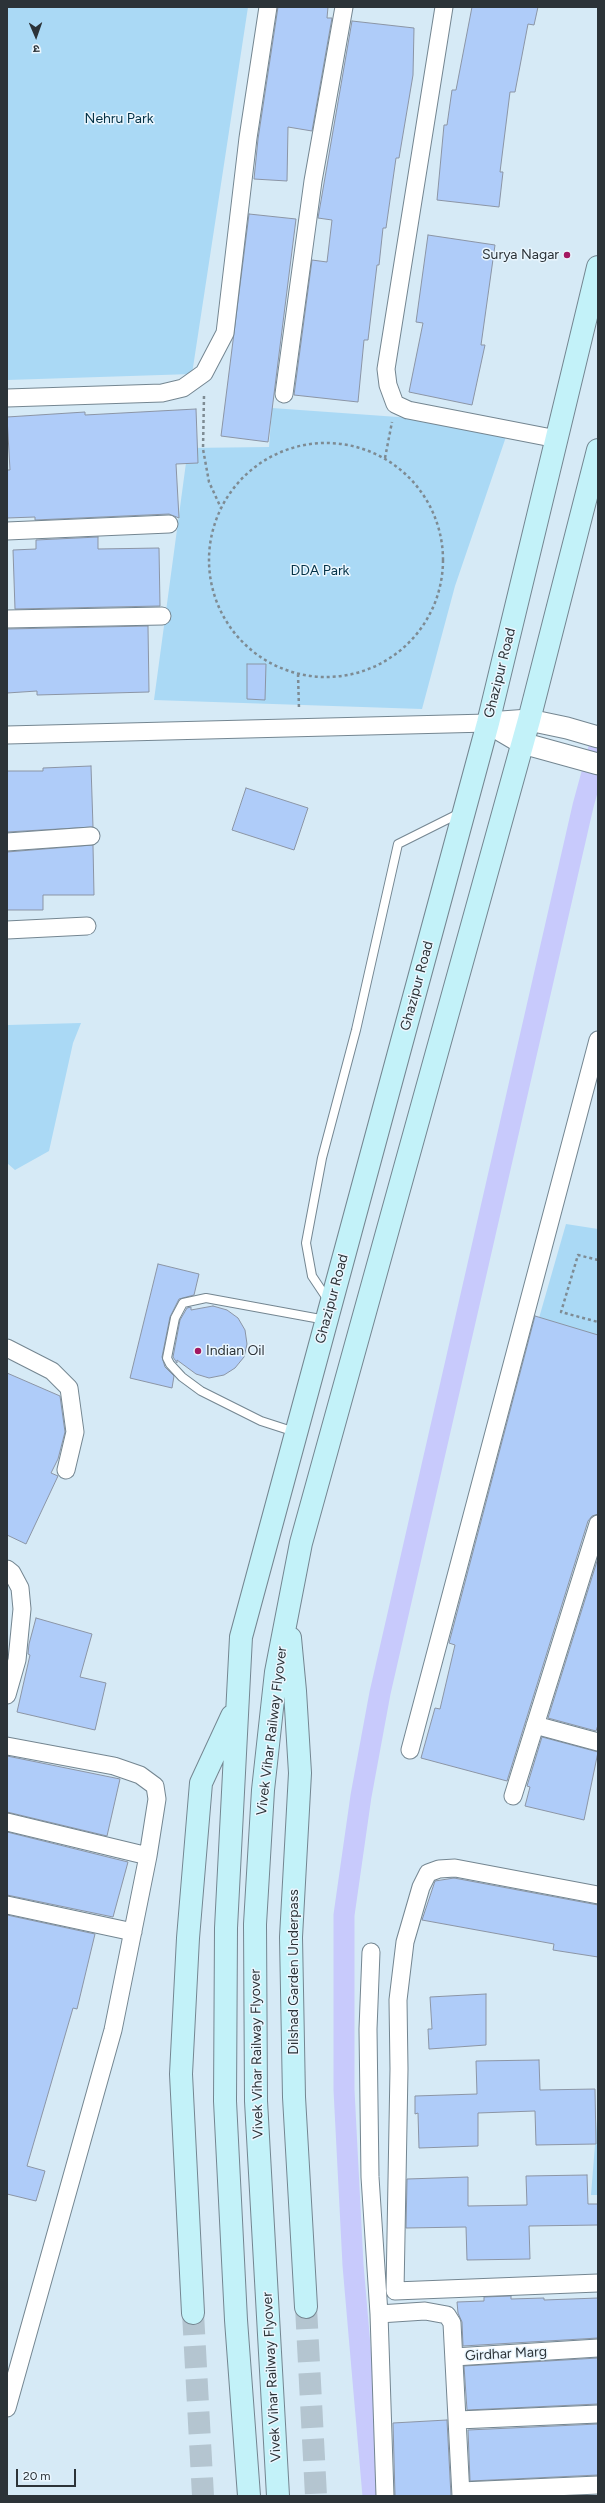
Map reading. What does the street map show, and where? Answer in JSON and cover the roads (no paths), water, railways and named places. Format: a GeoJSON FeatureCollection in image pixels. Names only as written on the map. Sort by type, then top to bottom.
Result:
{"type":"FeatureCollection","features":[{"type":"Feature","properties":{"kind":"main road","name":"Ghazipur Road"},"geometry":{"type":"LineString","coordinates":[[237,1704],[241,1637],[488,723],[598,267]]}},
{"type":"Feature","properties":{"kind":"main road"},"geometry":{"type":"LineString","coordinates":[[287,1613],[301,1543],[529,720],[598,450]]}},
{"type":"Feature","properties":{"kind":"main road","name":"Vivek Vihar Railway Flyover"},"geometry":{"type":"LineString","coordinates":[[278,2496],[256,2101],[254,1924],[263,1790],[276,1672],[287,1613]]}},
{"type":"Feature","properties":{"kind":"main road","name":"Dilshad Garden Underpass"},"geometry":{"type":"LineString","coordinates":[[287,1613],[296,1691],[300,1772],[291,1937],[294,2097],[306,2307]]}},
{"type":"Feature","properties":{"kind":"main road"},"geometry":{"type":"LineString","coordinates":[[237,1704],[226,1928],[225,2102],[236,2320],[249,2496]]}},
{"type":"Feature","properties":{"kind":"main road"},"geometry":{"type":"LineString","coordinates":[[193,2313],[181,2074],[188,1938],[201,1783],[237,1704]]}},
{"type":"Feature","properties":{"kind":"street"},"geometry":{"type":"LineString","coordinates":[[7,398],[162,393],[183,388],[204,373],[225,333],[248,138],[268,7]]}},
{"type":"Feature","properties":{"kind":"street"},"geometry":{"type":"LineString","coordinates":[[284,394],[313,181],[344,7]]}},
{"type":"Feature","properties":{"kind":"street"},"geometry":{"type":"LineString","coordinates":[[444,7],[386,369],[388,385],[395,404],[408,410],[557,439]]}},
{"type":"Feature","properties":{"kind":"street"},"geometry":{"type":"LineString","coordinates":[[7,531],[169,524]]}},
{"type":"Feature","properties":{"kind":"street"},"geometry":{"type":"LineString","coordinates":[[7,619],[162,616]]}},
{"type":"Feature","properties":{"kind":"street"},"geometry":{"type":"LineString","coordinates":[[7,735],[488,723],[529,720],[567,728],[598,737]]}},
{"type":"Feature","properties":{"kind":"street"},"geometry":{"type":"LineString","coordinates":[[488,723],[522,743],[556,754],[598,764]]}},
{"type":"Feature","properties":{"kind":"street"},"geometry":{"type":"LineString","coordinates":[[7,842],[90,836]]}},
{"type":"Feature","properties":{"kind":"street"},"geometry":{"type":"LineString","coordinates":[[7,930],[87,926]]}},
{"type":"Feature","properties":{"kind":"street"},"geometry":{"type":"LineString","coordinates":[[410,1750],[598,1040]]}},
{"type":"Feature","properties":{"kind":"street"},"geometry":{"type":"LineString","coordinates":[[7,1348],[52,1371],[69,1388],[75,1432],[66,1470]]}},
{"type":"Feature","properties":{"kind":"street"},"geometry":{"type":"LineString","coordinates":[[513,1796],[598,1524]]}},
{"type":"Feature","properties":{"kind":"street"},"geometry":{"type":"LineString","coordinates":[[7,1570],[12,1573],[20,1588],[22,1609],[12,1658],[7,1695]]}},
{"type":"Feature","properties":{"kind":"street"},"geometry":{"type":"LineString","coordinates":[[535,1725],[598,1742]]}},
{"type":"Feature","properties":{"kind":"street"},"geometry":{"type":"LineString","coordinates":[[7,1746],[114,1766],[140,1775],[155,1786],[157,1799],[148,1856],[113,2030],[7,2408]]}},
{"type":"Feature","properties":{"kind":"street"},"geometry":{"type":"LineString","coordinates":[[7,1822],[148,1856]]}},
{"type":"Feature","properties":{"kind":"street"},"geometry":{"type":"LineString","coordinates":[[598,1895],[456,1868],[439,1869],[428,1873],[424,1880],[405,1942],[398,2000],[399,2069],[395,2291],[598,2283]]}},
{"type":"Feature","properties":{"kind":"street"},"geometry":{"type":"LineString","coordinates":[[7,1905],[133,1932]]}},
{"type":"Feature","properties":{"kind":"street"},"geometry":{"type":"LineString","coordinates":[[370,1952],[368,2029],[370,2177],[379,2314],[385,2496]]}},
{"type":"Feature","properties":{"kind":"street","name":"Girdhar Marg"},"geometry":{"type":"LineString","coordinates":[[379,2314],[425,2312],[447,2315],[452,2323],[454,2357],[598,2348]]}},
{"type":"Feature","properties":{"kind":"street"},"geometry":{"type":"LineString","coordinates":[[454,2357],[461,2494],[598,2485]]}},
{"type":"Feature","properties":{"kind":"street"},"geometry":{"type":"LineString","coordinates":[[458,2420],[598,2414]]}},
{"type":"Feature","properties":{"kind":"lane"},"geometry":{"type":"LineString","coordinates":[[328,1312],[312,1276],[306,1243],[322,1158],[356,1030],[398,844],[464,811]]}},
{"type":"Feature","properties":{"kind":"lane"},"geometry":{"type":"LineString","coordinates":[[296,1433],[254,1417],[201,1391],[182,1376],[170,1364],[167,1358],[175,1318],[183,1303],[206,1298],[328,1312]]}},
{"type":"Feature","properties":{"kind":"waterway"},"geometry":{"type":"LineString","coordinates":[[373,2496],[353,2265],[344,2090],[344,1915],[361,1796],[380,1693],[583,806],[598,751]]}},
{"type":"Feature","properties":{"kind":"tunnel"},"geometry":{"type":"LineString","coordinates":[[306,2307],[316,2496]]}},
{"type":"Feature","properties":{"kind":"tunnel"},"geometry":{"type":"LineString","coordinates":[[193,2313],[203,2496]]}},
{"type":"Feature","properties":{"kind":"place","name":"Surya Nagar"},"geometry":{"type":"Point","coordinates":[567,255]}},
{"type":"Feature","properties":{"kind":"place","name":"Indian Oil"},"geometry":{"type":"Point","coordinates":[198,1351]}},
{"type":"Feature","properties":{"kind":"park label","name":"Nehru Park"},"geometry":{"type":"Point","coordinates":[119,119]}},
{"type":"Feature","properties":{"kind":"park label","name":"DDA Park"},"geometry":{"type":"Point","coordinates":[320,571]}}]}
